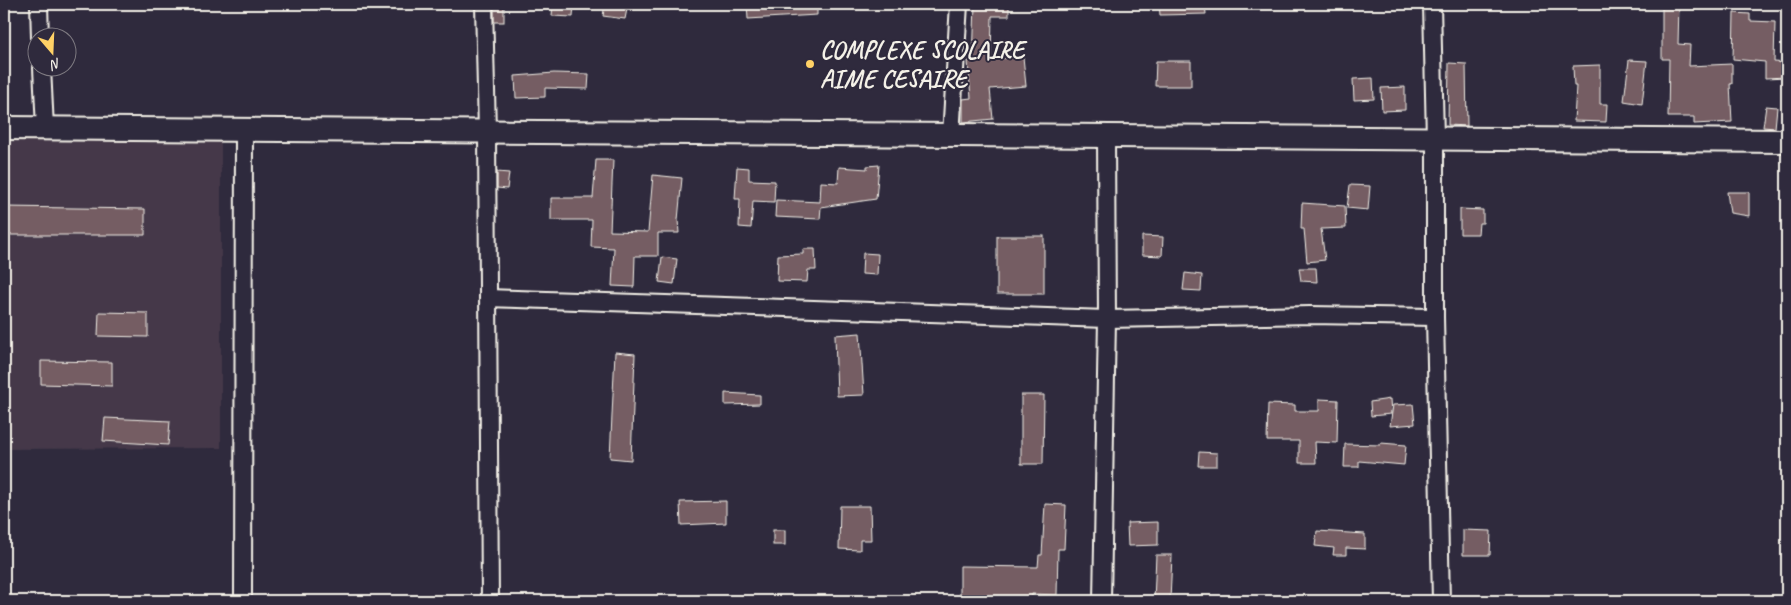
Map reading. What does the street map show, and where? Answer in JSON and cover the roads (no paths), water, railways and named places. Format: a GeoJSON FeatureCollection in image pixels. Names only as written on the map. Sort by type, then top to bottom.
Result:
{"type":"FeatureCollection","features":[{"type":"Feature","properties":{"kind":"main road"},"geometry":{"type":"LineString","coordinates":[[4,128],[1787,141]]}},
{"type":"Feature","properties":{"kind":"street"},"geometry":{"type":"LineString","coordinates":[[39,4],[40,28]]}},
{"type":"Feature","properties":{"kind":"street"},"geometry":{"type":"LineString","coordinates":[[484,4],[487,132],[490,601]]}},
{"type":"Feature","properties":{"kind":"street"},"geometry":{"type":"LineString","coordinates":[[951,136],[959,4]]}},
{"type":"Feature","properties":{"kind":"street"},"geometry":{"type":"LineString","coordinates":[[1432,4],[1435,139],[1435,317],[1441,601]]}},
{"type":"Feature","properties":{"kind":"street"},"geometry":{"type":"LineString","coordinates":[[42,78],[45,128]]}},
{"type":"Feature","properties":{"kind":"street"},"geometry":{"type":"LineString","coordinates":[[243,601],[244,129]]}},
{"type":"Feature","properties":{"kind":"street"},"geometry":{"type":"LineString","coordinates":[[1102,601],[1107,319],[1106,137]]}},
{"type":"Feature","properties":{"kind":"street"},"geometry":{"type":"LineString","coordinates":[[488,298],[1107,319],[1310,315],[1435,317]]}},
{"type":"Feature","properties":{"kind":"place","name":"COMPLEXE SCOLAIRE AIME CESAIRE"},"geometry":{"type":"Point","coordinates":[810,64]}}]}
